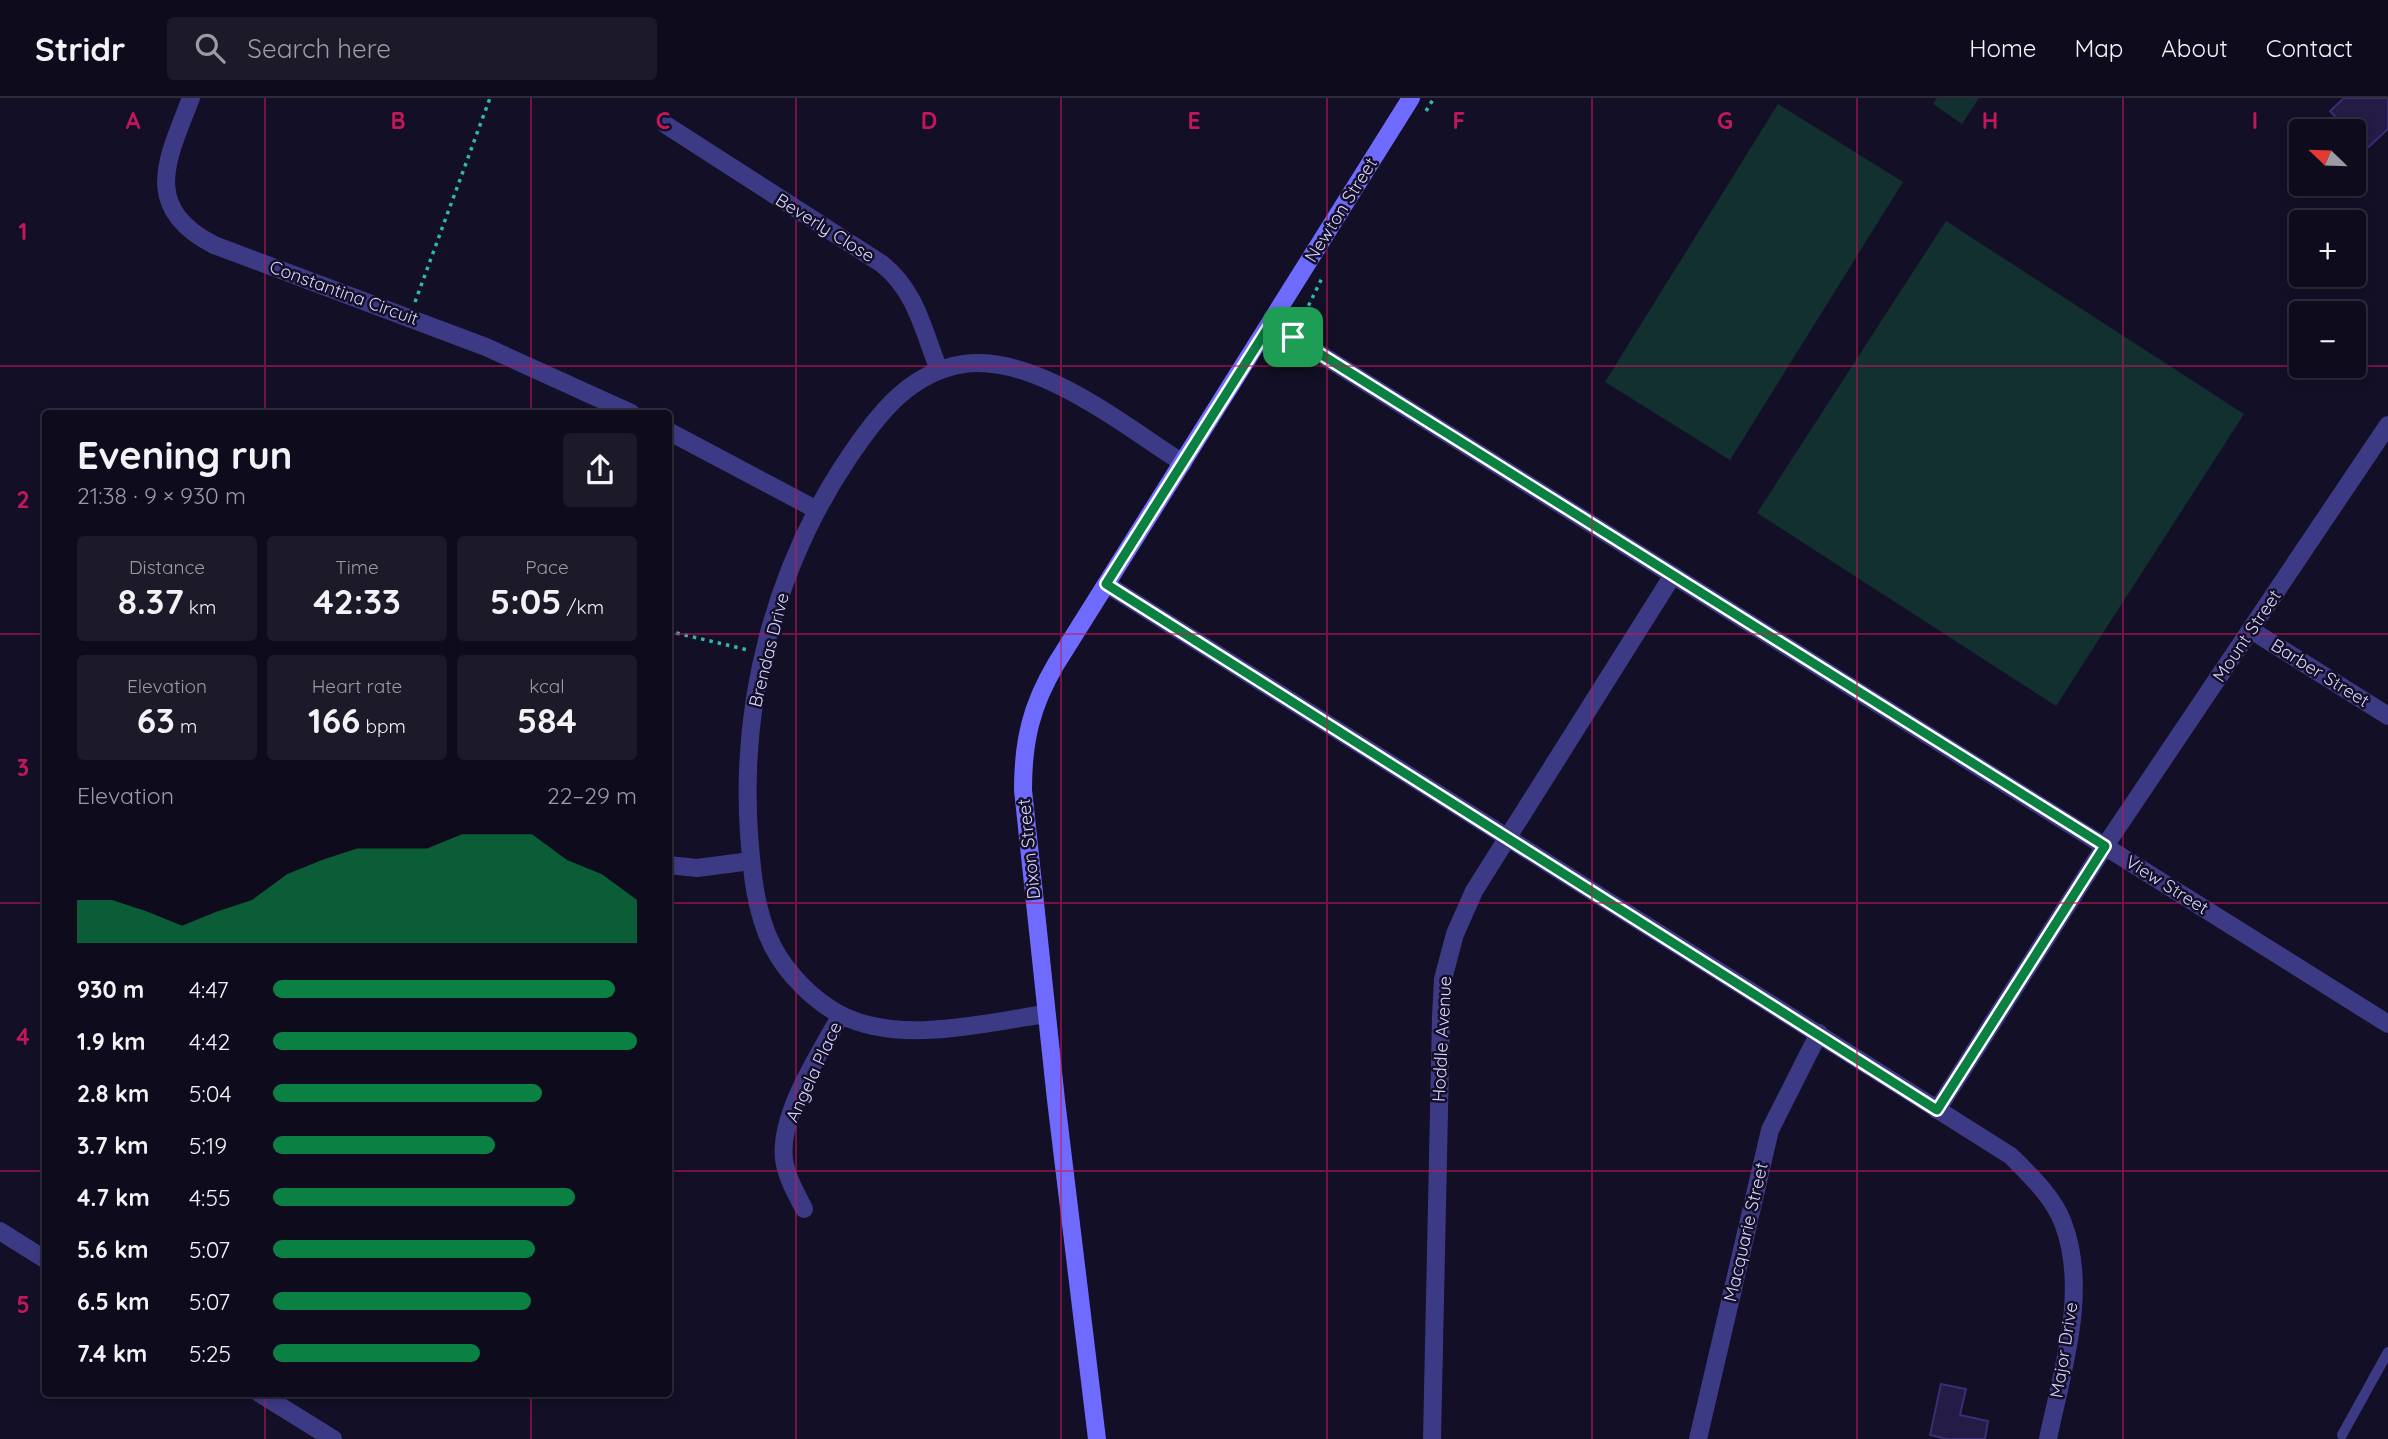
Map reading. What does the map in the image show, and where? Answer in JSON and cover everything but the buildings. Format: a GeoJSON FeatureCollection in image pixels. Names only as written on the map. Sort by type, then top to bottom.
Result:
{"type":"FeatureCollection","features":[{"type":"Feature","properties":{"kind":"street","name":"Constantina Circuit"},"geometry":{"type":"LineString","coordinates":[[191,98],[165,173],[168,198],[181,222],[190,231],[214,244],[486,347],[624,410]]}},
{"type":"Feature","properties":{"kind":"street","name":"Newton Street"},"geometry":{"type":"LineString","coordinates":[[1271,323],[1411,98]]}},
{"type":"Feature","properties":{"kind":"street","name":"Beverly Close"},"geometry":{"type":"LineString","coordinates":[[666,125],[898,276],[910,294],[939,370]]}},
{"type":"Feature","properties":{"kind":"street","name":"View Street"},"geometry":{"type":"LineString","coordinates":[[1271,323],[2388,1024]]}},
{"type":"Feature","properties":{"kind":"street","name":"Dixon Street"},"geometry":{"type":"LineString","coordinates":[[1097,1439],[1046,1014],[1024,790],[1026,743],[1031,719],[1042,690],[1271,323]]}},
{"type":"Feature","properties":{"kind":"street","name":"Brendas Drive"},"geometry":{"type":"LineString","coordinates":[[1046,1014],[915,1031],[888,1030],[841,1015],[814,997],[790,973],[773,947],[761,916],[751,861],[747,806],[748,754],[753,708],[764,654],[787,579],[817,510],[837,474],[886,407],[910,385],[939,370],[966,364],[992,364],[1015,369],[1061,386],[1183,463]]}},
{"type":"Feature","properties":{"kind":"street","name":"Mount Street"},"geometry":{"type":"LineString","coordinates":[[1937,1110],[2105,846],[2388,425]]}},
{"type":"Feature","properties":{"kind":"street"},"geometry":{"type":"LineString","coordinates":[[672,433],[817,510]]}},
{"type":"Feature","properties":{"kind":"street","name":"Hoddle Avenue"},"geometry":{"type":"LineString","coordinates":[[1432,1439],[1443,979],[1455,934],[1474,891],[1673,575]]}},
{"type":"Feature","properties":{"kind":"street","name":"Major Drive"},"geometry":{"type":"LineString","coordinates":[[1106,584],[2011,1156],[2040,1185],[2063,1222],[2073,1265],[2073,1306],[2048,1439]]}},
{"type":"Feature","properties":{"kind":"street","name":"Barber Street"},"geometry":{"type":"LineString","coordinates":[[2251,630],[2388,716]]}},
{"type":"Feature","properties":{"kind":"street"},"geometry":{"type":"LineString","coordinates":[[672,865],[697,868],[751,861]]}},
{"type":"Feature","properties":{"kind":"street","name":"Angela Place"},"geometry":{"type":"LineString","coordinates":[[804,1209],[791,1183],[784,1159],[786,1131],[795,1103],[841,1015]]}},
{"type":"Feature","properties":{"kind":"street","name":"Macquarie Street"},"geometry":{"type":"LineString","coordinates":[[1698,1439],[1770,1130],[1819,1033]]}},
{"type":"Feature","properties":{"kind":"street"},"geometry":{"type":"LineString","coordinates":[[0,1231],[42,1257]]}},
{"type":"Feature","properties":{"kind":"street"},"geometry":{"type":"LineString","coordinates":[[265,1397],[333,1439]]}},
{"type":"Feature","properties":{"kind":"lane"},"geometry":{"type":"LineString","coordinates":[[2342,1435],[2388,1352]]}},
{"type":"Feature","properties":{"kind":"path"},"geometry":{"type":"LineString","coordinates":[[409,317],[490,98]]}},
{"type":"Feature","properties":{"kind":"path"},"geometry":{"type":"LineString","coordinates":[[1421,119],[1434,98]]}},
{"type":"Feature","properties":{"kind":"path"},"geometry":{"type":"LineString","coordinates":[[1293,337],[1327,270]]}},
{"type":"Feature","properties":{"kind":"path"},"geometry":{"type":"LineString","coordinates":[[672,632],[764,654]]}},
{"type":"Feature","properties":{"kind":"green space"},"geometry":{"type":"Polygon","coordinates":[[[1937,98],[1979,98],[1962,124],[1933,104],[1937,98]]]}},
{"type":"Feature","properties":{"kind":"green space"},"geometry":{"type":"Polygon","coordinates":[[[1778,104],[1903,182],[1730,460],[1605,382],[1778,104]]]}},
{"type":"Feature","properties":{"kind":"green space"},"geometry":{"type":"Polygon","coordinates":[[[1946,221],[2244,414],[2056,706],[1757,513],[1946,221]]]}},
{"type":"Feature","properties":{"kind":"route"},"geometry":{"type":"LineString","coordinates":[[1271,323],[1293,337],[2105,846],[1937,1110],[1106,584],[1271,323]]}}]}
